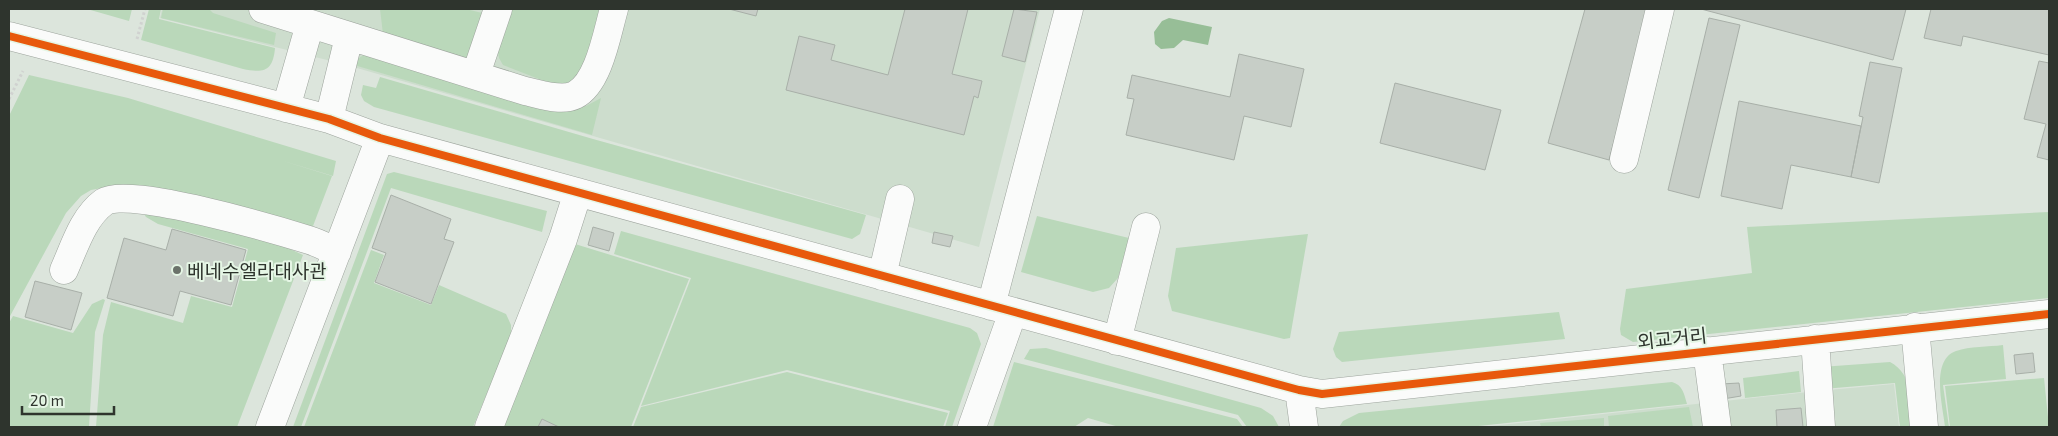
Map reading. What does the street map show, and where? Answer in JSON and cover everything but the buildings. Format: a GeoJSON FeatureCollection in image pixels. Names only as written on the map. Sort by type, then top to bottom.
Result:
{"type":"FeatureCollection","features":[{"type":"Feature","properties":{"kind":"street"},"geometry":{"type":"LineString","coordinates":[[263,9],[349,37],[476,74],[525,91],[558,98],[574,96],[588,84],[598,64],[614,9]]}},
{"type":"Feature","properties":{"kind":"street"},"geometry":{"type":"LineString","coordinates":[[476,74],[498,9]]}},
{"type":"Feature","properties":{"kind":"street"},"geometry":{"type":"LineString","coordinates":[[972,427],[1002,309],[1069,9]]}},
{"type":"Feature","properties":{"kind":"street"},"geometry":{"type":"LineString","coordinates":[[1624,159],[1660,9]]}},
{"type":"Feature","properties":{"kind":"street"},"geometry":{"type":"LineString","coordinates":[[286,108],[310,24]]}},
{"type":"Feature","properties":{"kind":"street","name":"외교거리"},"geometry":{"type":"LineString","coordinates":[[9,36],[329,119],[380,138],[1118,341],[1299,390],[1322,394],[1915,327],[2049,321]]}},
{"type":"Feature","properties":{"kind":"street"},"geometry":{"type":"LineString","coordinates":[[329,119],[349,37]]}},
{"type":"Feature","properties":{"kind":"street"},"geometry":{"type":"LineString","coordinates":[[270,427],[380,138]]}},
{"type":"Feature","properties":{"kind":"street"},"geometry":{"type":"LineString","coordinates":[[489,427],[563,240],[578,192]]}},
{"type":"Feature","properties":{"kind":"street"},"geometry":{"type":"LineString","coordinates":[[64,270],[92,212],[106,201],[128,198],[192,208],[310,240],[337,252]]}},
{"type":"Feature","properties":{"kind":"street"},"geometry":{"type":"LineString","coordinates":[[882,276],[900,199]]}},
{"type":"Feature","properties":{"kind":"street"},"geometry":{"type":"LineString","coordinates":[[1118,341],[1146,227]]}},
{"type":"Feature","properties":{"kind":"street"},"geometry":{"type":"LineString","coordinates":[[1915,327],[1924,427]]}},
{"type":"Feature","properties":{"kind":"street"},"geometry":{"type":"LineString","coordinates":[[1815,339],[1821,427]]}},
{"type":"Feature","properties":{"kind":"street"},"geometry":{"type":"LineString","coordinates":[[1707,351],[1717,427]]}},
{"type":"Feature","properties":{"kind":"street"},"geometry":{"type":"LineString","coordinates":[[1299,390],[1304,427]]}},
{"type":"Feature","properties":{"kind":"shaded area"},"geometry":{"type":"Polygon","coordinates":[[[87,9],[132,9],[129,21],[87,9]]]}},
{"type":"Feature","properties":{"kind":"shaded area"},"geometry":{"type":"Polygon","coordinates":[[[149,9],[161,9],[159,19],[275,48],[272,62],[266,69],[256,71],[243,69],[141,40],[149,9]]]}},
{"type":"Feature","properties":{"kind":"shaded area"},"geometry":{"type":"Polygon","coordinates":[[[162,9],[1040,9],[979,247],[343,64],[160,18],[162,9]]]}},
{"type":"Feature","properties":{"kind":"shaded area"},"geometry":{"type":"Polygon","coordinates":[[[163,9],[209,9],[213,13],[276,33],[274,45],[161,18],[163,9]]]}},
{"type":"Feature","properties":{"kind":"shaded area"},"geometry":{"type":"Polygon","coordinates":[[[380,9],[466,9],[482,13],[475,52],[463,62],[383,34],[380,9]]]}},
{"type":"Feature","properties":{"kind":"shaded area"},"geometry":{"type":"Polygon","coordinates":[[[508,9],[606,9],[577,80],[564,86],[544,81],[503,65],[499,58],[496,42],[508,9]]]}},
{"type":"Feature","properties":{"kind":"shaded area"},"geometry":{"type":"Polygon","coordinates":[[[1169,18],[1212,27],[1208,45],[1183,40],[1174,48],[1161,49],[1155,44],[1154,32],[1162,21],[1169,18]]]}},
{"type":"Feature","properties":{"kind":"shaded area"},"geometry":{"type":"Polygon","coordinates":[[[367,53],[570,108],[586,106],[601,98],[592,135],[354,65],[357,59],[367,53]]]}},
{"type":"Feature","properties":{"kind":"shaded area"},"geometry":{"type":"Polygon","coordinates":[[[29,75],[128,98],[336,161],[333,176],[280,160],[332,176],[313,226],[307,227],[131,189],[102,188],[91,190],[81,196],[66,213],[9,318],[9,116],[29,75]]]}},
{"type":"Feature","properties":{"kind":"shaded area"},"geometry":{"type":"Polygon","coordinates":[[[380,77],[866,215],[860,234],[852,239],[374,107],[364,101],[361,95],[363,85],[376,88],[380,77]]]}},
{"type":"Feature","properties":{"kind":"shaded area"},"geometry":{"type":"Polygon","coordinates":[[[394,172],[547,211],[542,232],[391,188],[301,427],[293,427],[387,174],[394,172]]]}},
{"type":"Feature","properties":{"kind":"shaded area"},"geometry":{"type":"Polygon","coordinates":[[[142,211],[266,238],[303,255],[237,427],[96,427],[103,335],[111,302],[183,323],[191,296],[232,307],[248,249],[158,224],[146,217],[142,211]]]}},
{"type":"Feature","properties":{"kind":"shaded area"},"geometry":{"type":"Polygon","coordinates":[[[2049,212],[2049,298],[1633,342],[1621,335],[1620,329],[1626,289],[1752,273],[1747,227],[2049,212]]]}},
{"type":"Feature","properties":{"kind":"shaded area"},"geometry":{"type":"Polygon","coordinates":[[[1037,216],[1129,238],[1118,278],[1109,288],[1093,292],[1021,272],[1037,216]]]}},
{"type":"Feature","properties":{"kind":"shaded area"},"geometry":{"type":"Polygon","coordinates":[[[621,231],[970,328],[977,333],[981,344],[952,427],[945,427],[950,411],[787,370],[641,406],[691,278],[614,254],[621,231]]]}},
{"type":"Feature","properties":{"kind":"shaded area"},"geometry":{"type":"Polygon","coordinates":[[[1308,234],[1290,338],[1284,339],[1172,311],[1168,296],[1176,248],[1308,234]]]}},
{"type":"Feature","properties":{"kind":"shaded area"},"geometry":{"type":"Polygon","coordinates":[[[575,244],[689,279],[631,427],[499,427],[575,244]]]}},
{"type":"Feature","properties":{"kind":"shaded area"},"geometry":{"type":"Polygon","coordinates":[[[371,250],[384,255],[374,283],[431,305],[439,285],[506,314],[511,325],[511,335],[473,427],[304,427],[371,250]]]}},
{"type":"Feature","properties":{"kind":"shaded area"},"geometry":{"type":"Polygon","coordinates":[[[103,299],[105,300],[95,332],[89,427],[9,427],[9,323],[13,316],[73,333],[92,304],[103,299]]]}},
{"type":"Feature","properties":{"kind":"shaded area"},"geometry":{"type":"Polygon","coordinates":[[[1559,312],[1565,339],[1342,362],[1336,357],[1333,349],[1339,332],[1559,312]]]}},
{"type":"Feature","properties":{"kind":"shaded area"},"geometry":{"type":"Polygon","coordinates":[[[2003,345],[2006,379],[1943,385],[1949,427],[1945,427],[1940,385],[1943,364],[1948,356],[1956,351],[1967,348],[2003,345]]]}},
{"type":"Feature","properties":{"kind":"shaded area"},"geometry":{"type":"Polygon","coordinates":[[[1046,348],[1261,408],[1273,416],[1279,427],[1247,427],[1238,415],[1024,359],[1030,349],[1046,348]]]}},
{"type":"Feature","properties":{"kind":"shaded area"},"geometry":{"type":"Polygon","coordinates":[[[1014,362],[1237,419],[1243,427],[1119,427],[1088,418],[1074,427],[993,427],[1014,362]]]}},
{"type":"Feature","properties":{"kind":"shaded area"},"geometry":{"type":"Polygon","coordinates":[[[1890,362],[1903,374],[1910,390],[1913,427],[1900,427],[1895,383],[1823,389],[1821,367],[1890,362]]]}},
{"type":"Feature","properties":{"kind":"shaded area"},"geometry":{"type":"Polygon","coordinates":[[[1799,371],[1801,392],[1745,398],[1743,378],[1799,371]]]}},
{"type":"Feature","properties":{"kind":"shaded area"},"geometry":{"type":"Polygon","coordinates":[[[787,372],[948,413],[943,427],[633,427],[641,407],[787,372]]]}},
{"type":"Feature","properties":{"kind":"shaded area"},"geometry":{"type":"Polygon","coordinates":[[[2044,378],[2049,427],[1950,427],[1945,386],[2044,378]]]}},
{"type":"Feature","properties":{"kind":"shaded area"},"geometry":{"type":"Polygon","coordinates":[[[1672,382],[1679,385],[1684,393],[1687,404],[1469,427],[1339,427],[1343,421],[1359,413],[1672,382]]]}},
{"type":"Feature","properties":{"kind":"shaded area"},"geometry":{"type":"Polygon","coordinates":[[[1894,384],[1899,427],[1482,427],[1818,391],[1894,384]]]}},
{"type":"Feature","properties":{"kind":"shaded area"},"geometry":{"type":"Polygon","coordinates":[[[1689,407],[1693,427],[1609,427],[1608,416],[1689,407]]]}},
{"type":"Feature","properties":{"kind":"shaded area"},"geometry":{"type":"Polygon","coordinates":[[[1604,418],[1604,427],[1541,427],[1540,423],[1604,418]]]}},
{"type":"Feature","properties":{"kind":"cycle path"},"geometry":{"type":"LineString","coordinates":[[9,36],[329,119],[380,138],[1299,390],[1322,394],[2049,314]]}},
{"type":"Feature","properties":{"kind":"place","name":"베네수엘라대사관"},"geometry":{"type":"Point","coordinates":[177,270]}}]}
